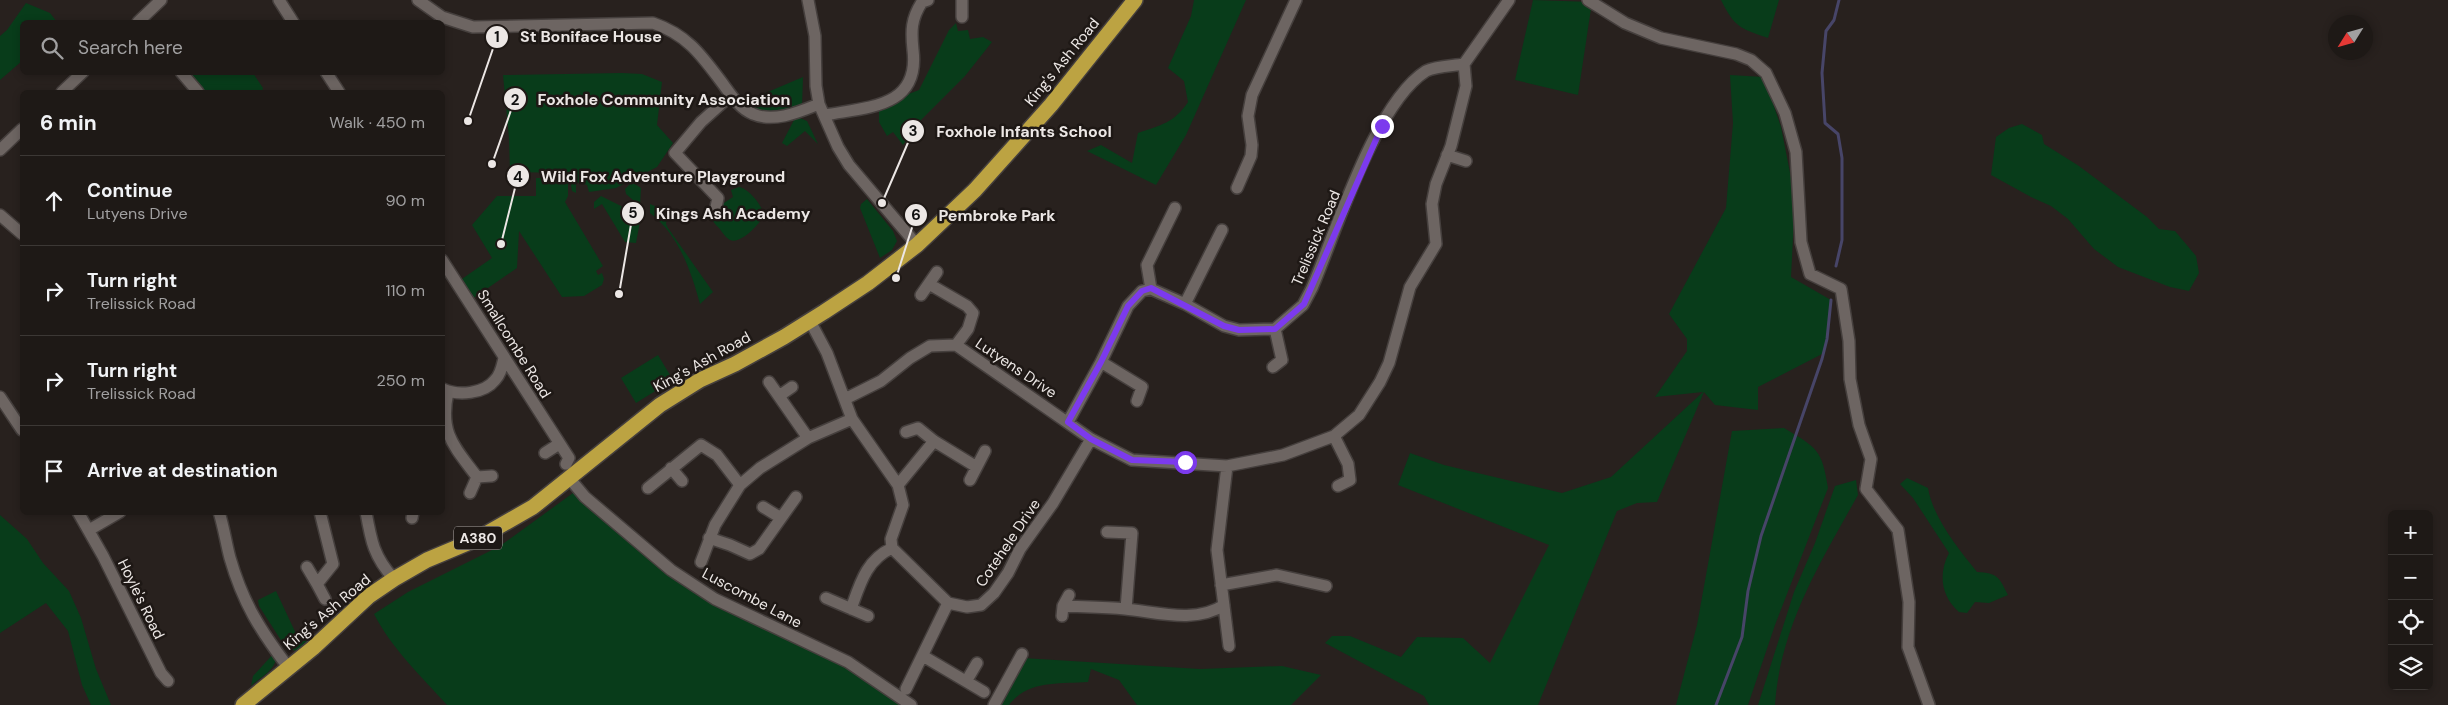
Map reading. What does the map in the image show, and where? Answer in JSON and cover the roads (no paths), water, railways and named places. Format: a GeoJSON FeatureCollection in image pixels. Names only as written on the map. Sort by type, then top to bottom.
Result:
{"type":"FeatureCollection","features":[{"type":"Feature","properties":{"kind":"highway","name":"King's Ash Road"},"geometry":{"type":"LineString","coordinates":[[243,705],[313,648],[369,596],[427,560],[477,539],[533,507],[570,479],[621,434],[660,405],[700,380],[735,364],[810,321],[868,283],[917,245],[975,190],[1051,104],[1130,2]]}},
{"type":"Feature","properties":{"kind":"street"},"geometry":{"type":"LineString","coordinates":[[140,20],[161,0]]}},
{"type":"Feature","properties":{"kind":"street"},"geometry":{"type":"LineString","coordinates":[[279,0],[292,20]]}},
{"type":"Feature","properties":{"kind":"street"},"geometry":{"type":"LineString","coordinates":[[418,0],[442,17],[473,27],[653,23],[671,29],[692,44],[744,110],[764,117],[885,103],[906,88],[915,67],[912,21],[922,2],[928,0]]}},
{"type":"Feature","properties":{"kind":"street"},"geometry":{"type":"LineString","coordinates":[[808,0],[815,36],[816,86],[822,109],[839,150],[849,165],[917,245]]}},
{"type":"Feature","properties":{"kind":"street"},"geometry":{"type":"LineString","coordinates":[[962,0],[962,17]]}},
{"type":"Feature","properties":{"kind":"street"},"geometry":{"type":"LineString","coordinates":[[1237,188],[1250,156],[1252,145],[1248,116],[1252,95],[1296,0]]}},
{"type":"Feature","properties":{"kind":"street"},"geometry":{"type":"LineString","coordinates":[[1464,64],[1509,0]]}},
{"type":"Feature","properties":{"kind":"street"},"geometry":{"type":"LineString","coordinates":[[1588,0],[1625,23],[1661,38],[1736,54],[1751,60],[1766,73],[1785,113],[1796,152],[1801,242],[1810,274],[1841,289],[1849,341],[1850,379],[1859,425],[1871,459],[1866,489],[1898,530],[1909,602],[1908,647],[1930,705]]}},
{"type":"Feature","properties":{"kind":"street","name":"Lutyens Drive"},"geometry":{"type":"LineString","coordinates":[[845,399],[881,381],[910,358],[930,346],[956,346],[1091,439],[1132,460],[1227,466],[1283,455],[1334,436],[1359,415],[1380,382],[1389,363],[1410,287],[1436,244],[1432,204],[1436,184],[1447,155],[1466,86],[1464,64]]}},
{"type":"Feature","properties":{"kind":"street","name":"Trelissick Road"},"geometry":{"type":"LineString","coordinates":[[1275,329],[1304,304],[1363,164],[1393,107],[1408,87],[1427,71],[1464,64]]}},
{"type":"Feature","properties":{"kind":"street"},"geometry":{"type":"LineString","coordinates":[[64,90],[80,75]]}},
{"type":"Feature","properties":{"kind":"street"},"geometry":{"type":"LineString","coordinates":[[184,75],[196,90]]}},
{"type":"Feature","properties":{"kind":"street"},"geometry":{"type":"LineString","coordinates":[[328,75],[338,90]]}},
{"type":"Feature","properties":{"kind":"street"},"geometry":{"type":"LineString","coordinates":[[71,84],[78,90]]}},
{"type":"Feature","properties":{"kind":"street"},"geometry":{"type":"LineString","coordinates":[[719,200],[675,153],[701,122],[732,95]]}},
{"type":"Feature","properties":{"kind":"street"},"geometry":{"type":"LineString","coordinates":[[0,150],[20,132]]}},
{"type":"Feature","properties":{"kind":"street"},"geometry":{"type":"LineString","coordinates":[[1447,155],[1466,161]]}},
{"type":"Feature","properties":{"kind":"street"},"geometry":{"type":"LineString","coordinates":[[1151,288],[1147,265],[1175,208]]}},
{"type":"Feature","properties":{"kind":"street"},"geometry":{"type":"LineString","coordinates":[[0,215],[20,232]]}},
{"type":"Feature","properties":{"kind":"street"},"geometry":{"type":"LineString","coordinates":[[1185,304],[1222,230]]}},
{"type":"Feature","properties":{"kind":"street","name":"Smallcombe Road"},"geometry":{"type":"LineString","coordinates":[[445,265],[569,458],[566,464]]}},
{"type":"Feature","properties":{"kind":"street"},"geometry":{"type":"LineString","coordinates":[[921,295],[937,272]]}},
{"type":"Feature","properties":{"kind":"street"},"geometry":{"type":"LineString","coordinates":[[929,284],[967,306],[973,313],[968,329],[956,346]]}},
{"type":"Feature","properties":{"kind":"street"},"geometry":{"type":"LineString","coordinates":[[1068,422],[1101,362],[1128,306],[1142,291],[1151,288],[1185,304],[1224,326],[1239,330],[1275,329],[1282,363]]}},
{"type":"Feature","properties":{"kind":"street"},"geometry":{"type":"LineString","coordinates":[[810,321],[827,353],[852,419],[898,485],[903,505],[891,539],[892,548],[948,603],[906,689]]}},
{"type":"Feature","properties":{"kind":"street"},"geometry":{"type":"LineString","coordinates":[[477,477],[452,444],[446,430],[445,390],[464,393],[483,389],[495,381],[504,358]]}},
{"type":"Feature","properties":{"kind":"street"},"geometry":{"type":"LineString","coordinates":[[1101,362],[1142,387]]}},
{"type":"Feature","properties":{"kind":"street"},"geometry":{"type":"LineString","coordinates":[[1137,401],[1142,387],[1150,377]]}},
{"type":"Feature","properties":{"kind":"street"},"geometry":{"type":"LineString","coordinates":[[769,382],[808,438]]}},
{"type":"Feature","properties":{"kind":"street"},"geometry":{"type":"LineString","coordinates":[[779,396],[792,387]]}},
{"type":"Feature","properties":{"kind":"street"},"geometry":{"type":"LineString","coordinates":[[0,396],[20,427]]}},
{"type":"Feature","properties":{"kind":"street"},"geometry":{"type":"LineString","coordinates":[[700,562],[714,525],[740,485],[760,468],[808,438],[852,419]]}},
{"type":"Feature","properties":{"kind":"street"},"geometry":{"type":"LineString","coordinates":[[906,432],[918,428],[934,441],[975,466]]}},
{"type":"Feature","properties":{"kind":"street"},"geometry":{"type":"LineString","coordinates":[[1334,436],[1348,464],[1355,484],[1338,486]]}},
{"type":"Feature","properties":{"kind":"street","name":"Cotehele Drive"},"geometry":{"type":"LineString","coordinates":[[948,603],[967,607],[981,605],[994,593],[1008,573],[1020,549],[1053,503],[1091,439]]}},
{"type":"Feature","properties":{"kind":"street"},"geometry":{"type":"LineString","coordinates":[[898,485],[934,441]]}},
{"type":"Feature","properties":{"kind":"street"},"geometry":{"type":"LineString","coordinates":[[545,454],[559,444]]}},
{"type":"Feature","properties":{"kind":"street"},"geometry":{"type":"LineString","coordinates":[[648,488],[701,445],[717,455],[740,485]]}},
{"type":"Feature","properties":{"kind":"street"},"geometry":{"type":"LineString","coordinates":[[970,480],[975,466],[985,451]]}},
{"type":"Feature","properties":{"kind":"street"},"geometry":{"type":"LineString","coordinates":[[1227,466],[1217,550],[1229,646]]}},
{"type":"Feature","properties":{"kind":"street"},"geometry":{"type":"LineString","coordinates":[[671,468],[682,481]]}},
{"type":"Feature","properties":{"kind":"street"},"geometry":{"type":"LineString","coordinates":[[477,477],[492,476]]}},
{"type":"Feature","properties":{"kind":"street"},"geometry":{"type":"LineString","coordinates":[[470,493],[477,477]]}},
{"type":"Feature","properties":{"kind":"street","name":"Luscombe Lane"},"geometry":{"type":"LineString","coordinates":[[570,479],[585,496],[664,564],[715,599],[848,662],[911,705]]}},
{"type":"Feature","properties":{"kind":"street"},"geometry":{"type":"LineString","coordinates":[[709,538],[750,554],[760,549],[796,497]]}},
{"type":"Feature","properties":{"kind":"street"},"geometry":{"type":"LineString","coordinates":[[763,507],[781,518]]}},
{"type":"Feature","properties":{"kind":"street","name":"Hoyle's Road"},"geometry":{"type":"LineString","coordinates":[[80,515],[161,673],[168,681]]}},
{"type":"Feature","properties":{"kind":"street"},"geometry":{"type":"LineString","coordinates":[[89,530],[115,515]]}},
{"type":"Feature","properties":{"kind":"street"},"geometry":{"type":"LineString","coordinates":[[220,515],[230,558],[248,607],[263,635],[288,667]]}},
{"type":"Feature","properties":{"kind":"street"},"geometry":{"type":"LineString","coordinates":[[317,584],[332,564],[321,515]]}},
{"type":"Feature","properties":{"kind":"street"},"geometry":{"type":"LineString","coordinates":[[367,515],[373,545],[380,563],[394,579]]}},
{"type":"Feature","properties":{"kind":"street"},"geometry":{"type":"LineString","coordinates":[[1108,532],[1132,533],[1126,609]]}},
{"type":"Feature","properties":{"kind":"street"},"geometry":{"type":"LineString","coordinates":[[851,609],[866,568],[880,553],[892,548]]}},
{"type":"Feature","properties":{"kind":"street"},"geometry":{"type":"LineString","coordinates":[[307,567],[325,599]]}},
{"type":"Feature","properties":{"kind":"street"},"geometry":{"type":"LineString","coordinates":[[1221,584],[1277,575],[1326,586]]}},
{"type":"Feature","properties":{"kind":"street"},"geometry":{"type":"LineString","coordinates":[[1069,595],[1063,611],[1126,609],[1158,615],[1198,614],[1213,612],[1224,605]]}},
{"type":"Feature","properties":{"kind":"street"},"geometry":{"type":"LineString","coordinates":[[826,598],[868,616]]}},
{"type":"Feature","properties":{"kind":"street"},"geometry":{"type":"LineString","coordinates":[[994,705],[1022,654]]}},
{"type":"Feature","properties":{"kind":"street"},"geometry":{"type":"LineString","coordinates":[[923,656],[967,680],[984,692]]}},
{"type":"Feature","properties":{"kind":"street"},"geometry":{"type":"LineString","coordinates":[[967,680],[977,664]]}},
{"type":"Feature","properties":{"kind":"waterway"},"geometry":{"type":"LineString","coordinates":[[1836,266],[1842,240],[1842,158],[1838,134],[1825,123],[1822,73],[1826,31],[1834,20],[1839,0]]}},
{"type":"Feature","properties":{"kind":"waterway"},"geometry":{"type":"LineString","coordinates":[[1716,705],[1742,637],[1748,591],[1761,536],[1822,359],[1827,339],[1831,300]]}},
{"type":"Feature","properties":{"kind":"place","name":"St Boniface House"},"geometry":{"type":"Point","coordinates":[468,121]}},
{"type":"Feature","properties":{"kind":"place","name":"Foxhole Community Association"},"geometry":{"type":"Point","coordinates":[492,164]}},
{"type":"Feature","properties":{"kind":"place","name":"Foxhole Infants School"},"geometry":{"type":"Point","coordinates":[882,203]}},
{"type":"Feature","properties":{"kind":"place","name":"Wild Fox Adventure Playground"},"geometry":{"type":"Point","coordinates":[501,244]}},
{"type":"Feature","properties":{"kind":"place","name":"Pembroke Park"},"geometry":{"type":"Point","coordinates":[896,278]}},
{"type":"Feature","properties":{"kind":"place","name":"Kings Ash Academy"},"geometry":{"type":"Point","coordinates":[619,294]}}]}
